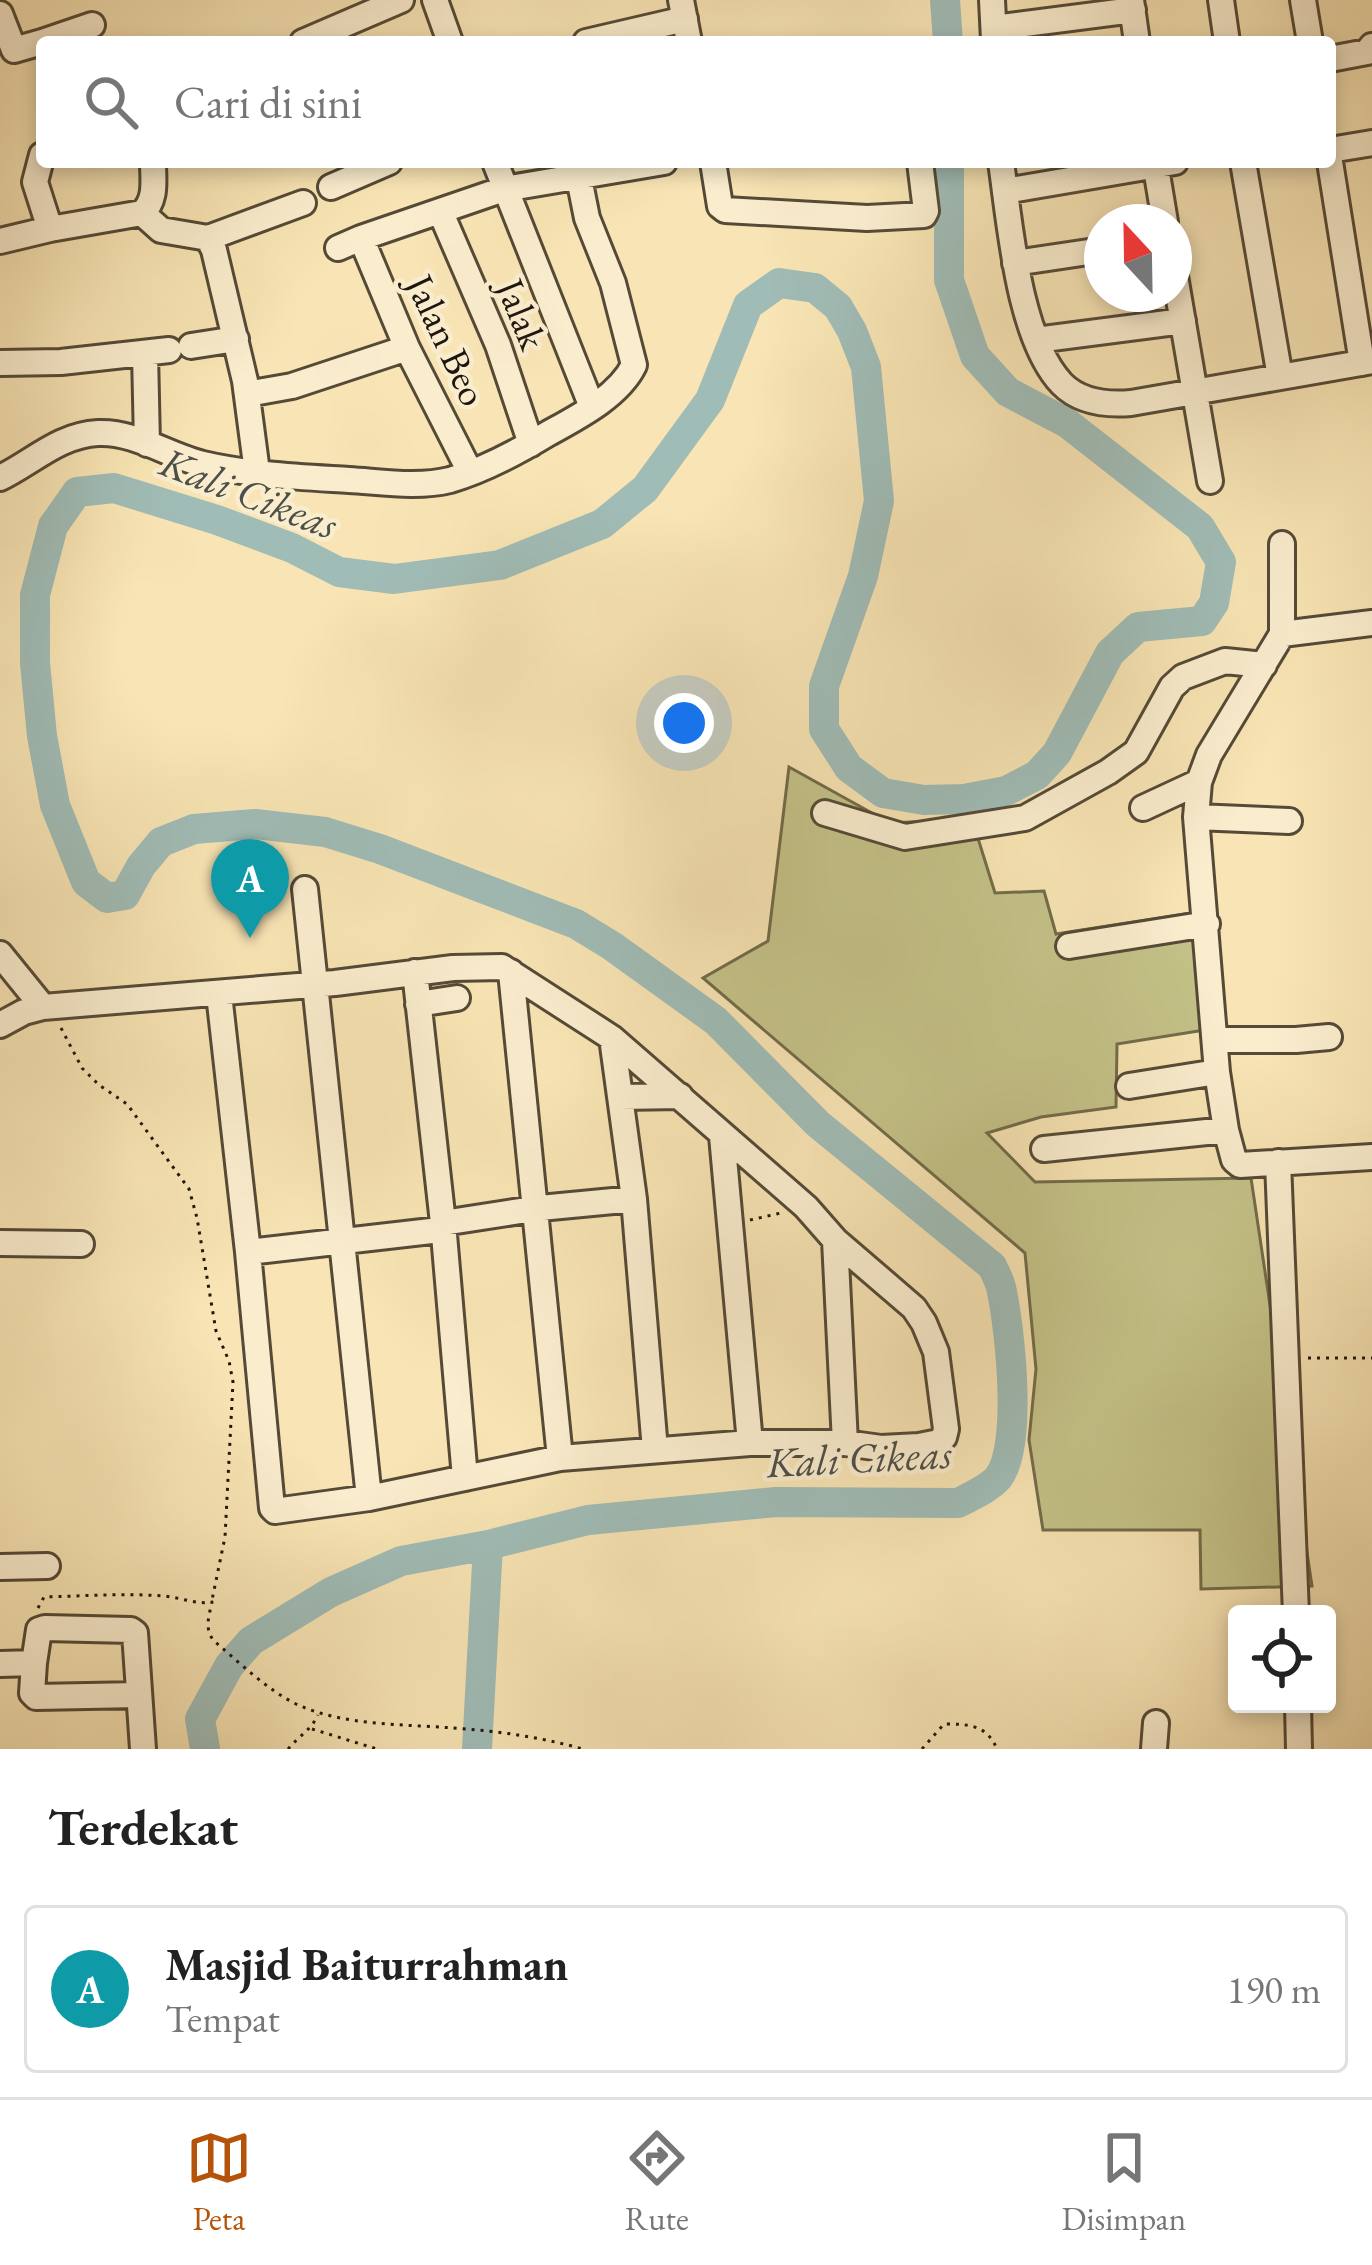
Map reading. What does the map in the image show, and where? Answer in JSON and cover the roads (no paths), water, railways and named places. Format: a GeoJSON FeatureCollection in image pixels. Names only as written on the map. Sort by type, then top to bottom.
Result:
{"type":"FeatureCollection","features":[{"type":"Feature","properties":{"kind":"street"},"geometry":{"type":"LineString","coordinates":[[316,36],[401,0]]}},
{"type":"Feature","properties":{"kind":"street"},"geometry":{"type":"LineString","coordinates":[[435,0],[447,36]]}},
{"type":"Feature","properties":{"kind":"street"},"geometry":{"type":"LineString","coordinates":[[992,0],[994,35],[1132,5],[1136,36]]}},
{"type":"Feature","properties":{"kind":"street"},"geometry":{"type":"LineString","coordinates":[[1221,0],[1225,36]]}},
{"type":"Feature","properties":{"kind":"street"},"geometry":{"type":"LineString","coordinates":[[1303,0],[1309,36]]}},
{"type":"Feature","properties":{"kind":"street"},"geometry":{"type":"LineString","coordinates":[[0,14],[14,50],[36,44]]}},
{"type":"Feature","properties":{"kind":"street"},"geometry":{"type":"LineString","coordinates":[[613,36],[685,20]]}},
{"type":"Feature","properties":{"kind":"street"},"geometry":{"type":"LineString","coordinates":[[60,36],[92,25]]}},
{"type":"Feature","properties":{"kind":"street"},"geometry":{"type":"LineString","coordinates":[[1336,58],[1367,52],[1372,46]]}},
{"type":"Feature","properties":{"kind":"street"},"geometry":{"type":"LineString","coordinates":[[1336,149],[1372,143]]}},
{"type":"Feature","properties":{"kind":"street"},"geometry":{"type":"LineString","coordinates":[[39,168],[35,182],[50,229]]}},
{"type":"Feature","properties":{"kind":"street"},"geometry":{"type":"LineString","coordinates":[[0,241],[142,213],[153,194],[153,168]]}},
{"type":"Feature","properties":{"kind":"street"},"geometry":{"type":"LineString","coordinates":[[331,188],[376,168]]}},
{"type":"Feature","properties":{"kind":"street"},"geometry":{"type":"LineString","coordinates":[[496,168],[592,407]]}},
{"type":"Feature","properties":{"kind":"street"},"geometry":{"type":"LineString","coordinates":[[441,213],[504,189],[632,168]]}},
{"type":"Feature","properties":{"kind":"street"},"geometry":{"type":"LineString","coordinates":[[714,168],[720,206],[725,210],[867,218],[924,214],[921,168]]}},
{"type":"Feature","properties":{"kind":"street"},"geometry":{"type":"LineString","coordinates":[[1002,168],[1015,263],[1036,340],[1063,385],[1097,403],[1131,403],[1367,362],[1331,168]]}},
{"type":"Feature","properties":{"kind":"street"},"geometry":{"type":"LineString","coordinates":[[1005,191],[1133,168]]}},
{"type":"Feature","properties":{"kind":"street"},"geometry":{"type":"LineString","coordinates":[[1161,168],[1164,204]]}},
{"type":"Feature","properties":{"kind":"street"},"geometry":{"type":"LineString","coordinates":[[1244,168],[1280,377]]}},
{"type":"Feature","properties":{"kind":"street"},"geometry":{"type":"LineString","coordinates":[[0,478],[67,438],[95,433],[114,433],[201,464],[426,484],[452,479],[530,444],[592,407],[634,365],[613,283],[586,218],[579,178]]}},
{"type":"Feature","properties":{"kind":"street"},"geometry":{"type":"LineString","coordinates":[[142,213],[161,230],[208,238],[303,203]]}},
{"type":"Feature","properties":{"kind":"street","name":"Jalan Beo"},"geometry":{"type":"LineString","coordinates":[[441,213],[350,243],[470,472]]}},
{"type":"Feature","properties":{"kind":"street","name":"Jalak"},"geometry":{"type":"LineString","coordinates":[[441,213],[498,344],[530,444]]}},
{"type":"Feature","properties":{"kind":"street"},"geometry":{"type":"LineString","coordinates":[[208,238],[236,339],[257,472]]}},
{"type":"Feature","properties":{"kind":"street"},"geometry":{"type":"LineString","coordinates":[[1015,263],[1084,253]]}},
{"type":"Feature","properties":{"kind":"street"},"geometry":{"type":"LineString","coordinates":[[1181,312],[1210,482]]}},
{"type":"Feature","properties":{"kind":"street"},"geometry":{"type":"LineString","coordinates":[[1036,340],[1183,321]]}},
{"type":"Feature","properties":{"kind":"street"},"geometry":{"type":"LineString","coordinates":[[0,363],[61,362],[236,339]]}},
{"type":"Feature","properties":{"kind":"street"},"geometry":{"type":"LineString","coordinates":[[247,394],[292,386],[407,348]]}},
{"type":"Feature","properties":{"kind":"street"},"geometry":{"type":"LineString","coordinates":[[147,444],[168,350]]}},
{"type":"Feature","properties":{"kind":"street"},"geometry":{"type":"LineString","coordinates":[[1282,544],[1282,634],[1209,755],[1199,782],[1196,817],[1217,1072],[1235,1163],[1372,1157]]}},
{"type":"Feature","properties":{"kind":"street"},"geometry":{"type":"LineString","coordinates":[[1282,634],[1372,623]]}},
{"type":"Feature","properties":{"kind":"street"},"geometry":{"type":"LineString","coordinates":[[825,813],[905,837],[1025,818],[1136,752],[1172,687],[1183,677],[1225,661],[1264,665]]}},
{"type":"Feature","properties":{"kind":"street"},"geometry":{"type":"LineString","coordinates":[[1143,808],[1199,782]]}},
{"type":"Feature","properties":{"kind":"street"},"geometry":{"type":"LineString","coordinates":[[1196,817],[1288,821]]}},
{"type":"Feature","properties":{"kind":"street"},"geometry":{"type":"LineString","coordinates":[[305,889],[369,1498]]}},
{"type":"Feature","properties":{"kind":"street"},"geometry":{"type":"LineString","coordinates":[[1069,946],[1207,924]]}},
{"type":"Feature","properties":{"kind":"street"},"geometry":{"type":"LineString","coordinates":[[0,954],[44,1007]]}},
{"type":"Feature","properties":{"kind":"street"},"geometry":{"type":"LineString","coordinates":[[0,1024],[44,1007],[492,966],[512,972],[612,1038],[900,1294],[924,1323],[936,1352],[944,1437],[919,1446],[881,1448],[845,1443],[750,1443],[560,1457],[369,1498],[280,1512],[272,1508],[218,994]]}},
{"type":"Feature","properties":{"kind":"street"},"geometry":{"type":"LineString","coordinates":[[415,972],[465,1478]]}},
{"type":"Feature","properties":{"kind":"street"},"geometry":{"type":"LineString","coordinates":[[512,972],[560,1457]]}},
{"type":"Feature","properties":{"kind":"street"},"geometry":{"type":"LineString","coordinates":[[418,1004],[457,998]]}},
{"type":"Feature","properties":{"kind":"street"},"geometry":{"type":"LineString","coordinates":[[1216,1040],[1329,1037]]}},
{"type":"Feature","properties":{"kind":"street"},"geometry":{"type":"LineString","coordinates":[[612,1038],[634,1199],[655,1450]]}},
{"type":"Feature","properties":{"kind":"street"},"geometry":{"type":"LineString","coordinates":[[1129,1086],[1217,1072]]}},
{"type":"Feature","properties":{"kind":"street"},"geometry":{"type":"LineString","coordinates":[[621,1097],[680,1096]]}},
{"type":"Feature","properties":{"kind":"street"},"geometry":{"type":"LineString","coordinates":[[1044,1148],[1226,1130]]}},
{"type":"Feature","properties":{"kind":"street"},"geometry":{"type":"LineString","coordinates":[[722,1136],[750,1443]]}},
{"type":"Feature","properties":{"kind":"street"},"geometry":{"type":"LineString","coordinates":[[1278,1162],[1296,1605]]}},
{"type":"Feature","properties":{"kind":"street"},"geometry":{"type":"LineString","coordinates":[[443,1223],[634,1199]]}},
{"type":"Feature","properties":{"kind":"street"},"geometry":{"type":"LineString","coordinates":[[248,1252],[440,1230],[443,1223]]}},
{"type":"Feature","properties":{"kind":"street"},"geometry":{"type":"LineString","coordinates":[[836,1240],[845,1443]]}},
{"type":"Feature","properties":{"kind":"street"},"geometry":{"type":"LineString","coordinates":[[0,1243],[81,1244]]}},
{"type":"Feature","properties":{"kind":"street"},"geometry":{"type":"LineString","coordinates":[[0,1567],[46,1565]]}},
{"type":"Feature","properties":{"kind":"street"},"geometry":{"type":"LineString","coordinates":[[139,1695],[36,1697],[32,1693],[39,1630],[131,1630],[137,1636],[142,1749]]}},
{"type":"Feature","properties":{"kind":"street"},"geometry":{"type":"LineString","coordinates":[[0,1664],[34,1663]]}},
{"type":"Feature","properties":{"kind":"street"},"geometry":{"type":"LineString","coordinates":[[1298,1713],[1299,1749]]}},
{"type":"Feature","properties":{"kind":"street"},"geometry":{"type":"LineString","coordinates":[[1154,1749],[1156,1723]]}},
{"type":"Feature","properties":{"kind":"waterway","name":"Kali Cikeas"},"geometry":{"type":"LineString","coordinates":[[945,0],[948,36]]}},
{"type":"Feature","properties":{"kind":"waterway","name":"Kali Cikeas"},"geometry":{"type":"LineString","coordinates":[[205,1749],[200,1719],[229,1666],[251,1641],[331,1592],[401,1561],[588,1520],[776,1502],[958,1503],[974,1495],[998,1478],[1006,1463],[1012,1416],[1008,1333],[992,1266],[818,1124],[716,1021],[576,924],[380,849],[325,832],[255,824],[194,829],[161,842],[125,895],[107,898],[86,882],[55,805],[35,663],[35,595],[53,526],[77,492],[114,488],[217,520],[292,548],[339,572],[394,579],[500,565],[602,524],[645,489],[710,400],[748,305],[779,283],[815,288],[838,307],[866,367],[879,501],[863,576],[824,686],[824,729],[849,768],[883,793],[924,800],[1006,791],[1037,775],[1057,753],[1110,653],[1138,627],[1202,621],[1214,603],[1221,562],[1200,527],[1067,423],[1008,392],[975,356],[949,280],[949,168]]}},
{"type":"Feature","properties":{"kind":"waterway"},"geometry":{"type":"LineString","coordinates":[[477,1749],[488,1545]]}},
{"type":"Feature","properties":{"kind":"place","name":"Masjid Baiturrahman"},"geometry":{"type":"Point","coordinates":[250,938]}}]}
